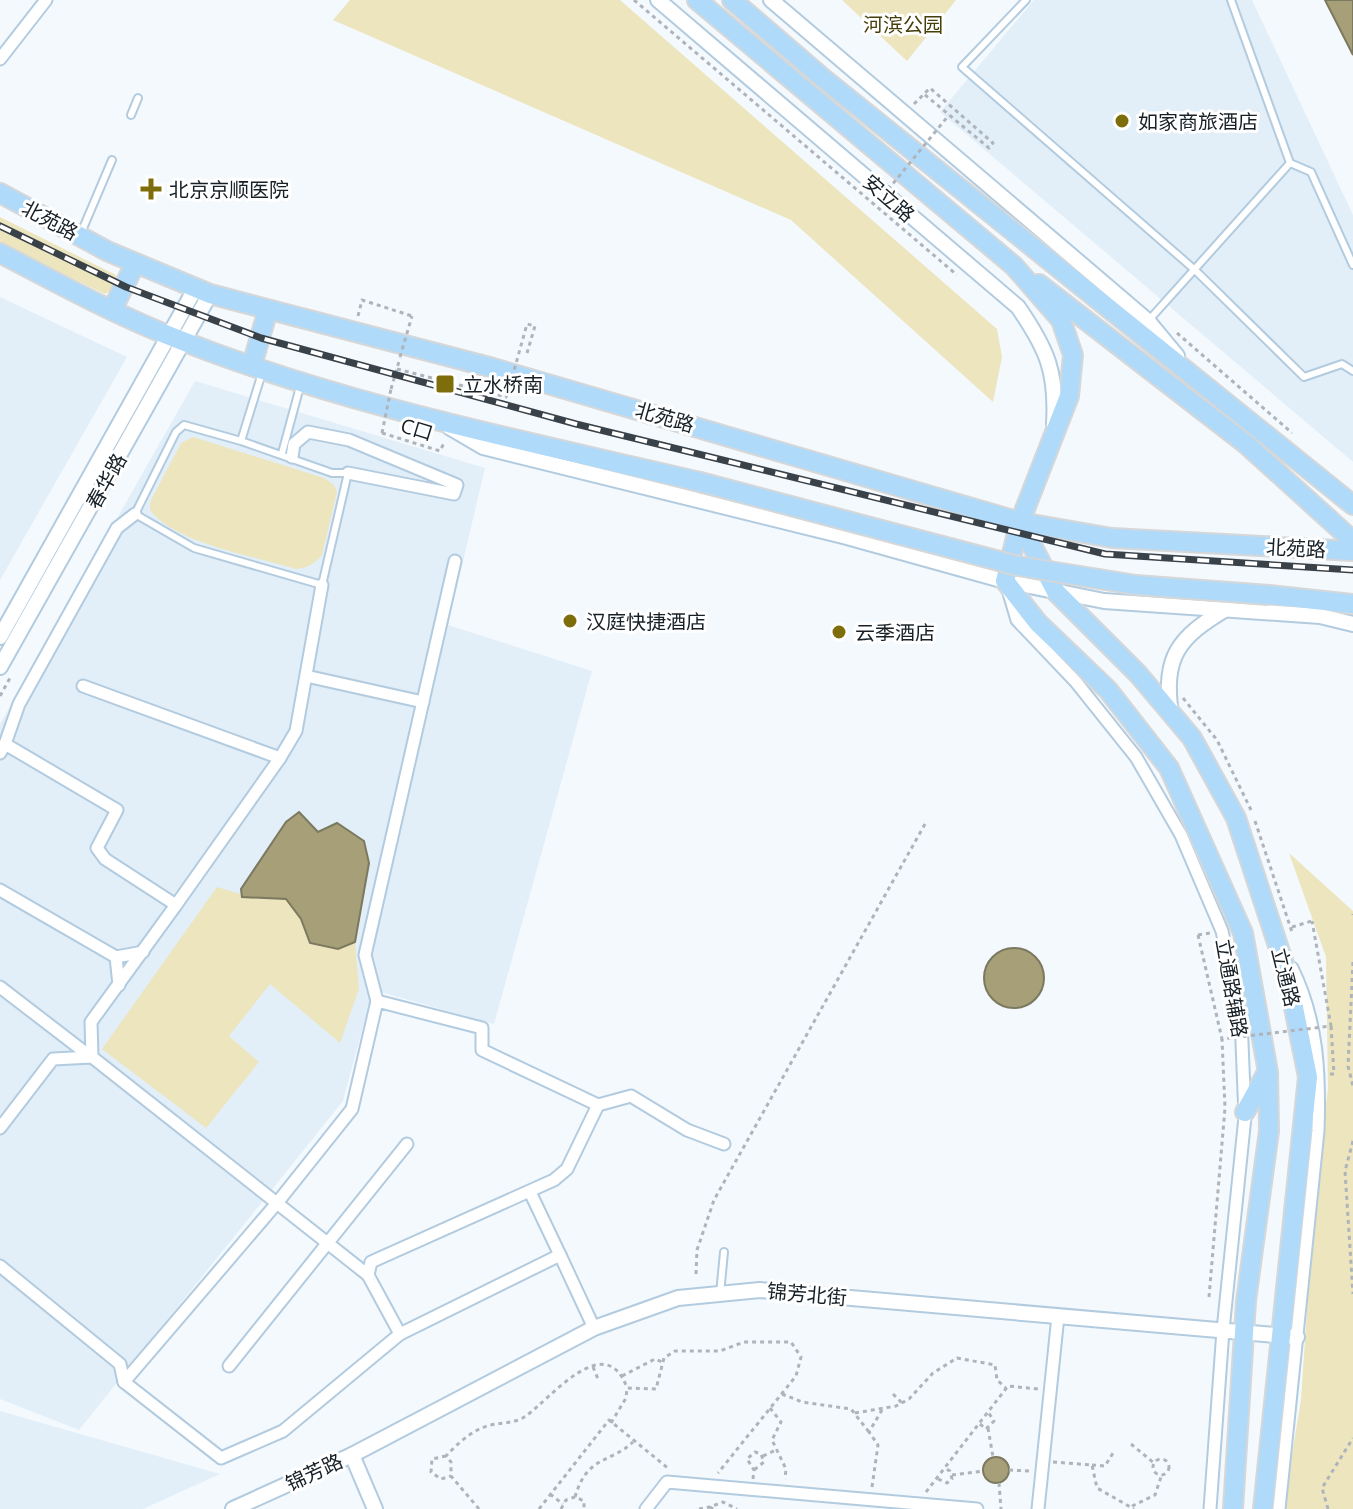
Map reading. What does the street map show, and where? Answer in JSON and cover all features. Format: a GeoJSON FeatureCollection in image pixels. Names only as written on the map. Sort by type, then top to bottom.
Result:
{"type":"FeatureCollection","features":[{"type":"Feature","properties":{"kind":"main road","name":"安立路"},"geometry":{"type":"LineString","coordinates":[[697,0],[1014,266],[1114,339],[1246,444],[1353,541]]}},
{"type":"Feature","properties":{"kind":"main road"},"geometry":{"type":"LineString","coordinates":[[732,0],[824,79],[1352,501]]}},
{"type":"Feature","properties":{"kind":"main road","name":"北苑路"},"geometry":{"type":"LineString","coordinates":[[0,193],[135,264],[202,292],[493,368],[1020,522],[1112,538],[1353,551]]}},
{"type":"Feature","properties":{"kind":"main road"},"geometry":{"type":"LineString","coordinates":[[0,253],[177,339],[302,382],[438,421],[700,482],[1018,566],[1136,585],[1353,604]]}},
{"type":"Feature","properties":{"kind":"main road"},"geometry":{"type":"LineString","coordinates":[[112,310],[135,264]]}},
{"type":"Feature","properties":{"kind":"main road","name":"安立路"},"geometry":{"type":"LineString","coordinates":[[1005,581],[1020,522],[1069,396],[1073,355],[1061,320],[1014,266]]}},
{"type":"Feature","properties":{"kind":"main road"},"geometry":{"type":"LineString","coordinates":[[257,367],[268,310]]}},
{"type":"Feature","properties":{"kind":"main road","name":"立通路"},"geometry":{"type":"LineString","coordinates":[[1020,522],[1056,592],[1192,738],[1236,818],[1284,932],[1308,1077],[1289,1337],[1263,1509]]}},
{"type":"Feature","properties":{"kind":"main road","name":"立通路"},"geometry":{"type":"LineString","coordinates":[[1005,581],[1038,623],[1108,690],[1169,768],[1243,933],[1268,1072],[1269,1131],[1243,1332],[1233,1509]]}},
{"type":"Feature","properties":{"kind":"main road"},"geometry":{"type":"LineString","coordinates":[[1245,1112],[1268,1072]]}},
{"type":"Feature","properties":{"kind":"street"},"geometry":{"type":"LineString","coordinates":[[0,59],[46,0]]}},
{"type":"Feature","properties":{"kind":"street","name":"安立路"},"geometry":{"type":"LineString","coordinates":[[658,0],[1018,307],[1045,346],[1056,389],[1053,431]]}},
{"type":"Feature","properties":{"kind":"street"},"geometry":{"type":"LineString","coordinates":[[771,0],[1148,321],[1195,378]]}},
{"type":"Feature","properties":{"kind":"street","name":"春华路"},"geometry":{"type":"LineString","coordinates":[[0,667],[202,292]]}},
{"type":"Feature","properties":{"kind":"street","name":"春华路"},"geometry":{"type":"LineString","coordinates":[[2,629],[177,339]]}},
{"type":"Feature","properties":{"kind":"street"},"geometry":{"type":"LineString","coordinates":[[438,421],[483,447],[847,537],[1005,581],[1104,601],[1320,616],[1353,624]]}},
{"type":"Feature","properties":{"kind":"street"},"geometry":{"type":"LineString","coordinates":[[287,455],[308,432],[349,440],[457,485],[454,494],[348,473]]}},
{"type":"Feature","properties":{"kind":"street"},"geometry":{"type":"LineString","coordinates":[[135,514],[117,528],[19,704],[3,749],[117,810],[97,848],[105,859],[176,905]]}},
{"type":"Feature","properties":{"kind":"street"},"geometry":{"type":"LineString","coordinates":[[124,1382],[277,1203],[352,1109],[377,1001],[365,955],[455,561]]}},
{"type":"Feature","properties":{"kind":"street","name":"立通路辅路"},"geometry":{"type":"LineString","coordinates":[[1005,581],[1017,620],[1076,682],[1136,757],[1181,835],[1219,917],[1241,1018],[1245,1112],[1223,1330],[1210,1509]]}},
{"type":"Feature","properties":{"kind":"street"},"geometry":{"type":"LineString","coordinates":[[92,1057],[91,1022],[280,758],[296,731],[322,585]]}},
{"type":"Feature","properties":{"kind":"street"},"geometry":{"type":"LineString","coordinates":[[1171,713],[1166,677],[1177,652],[1187,636],[1227,609]]}},
{"type":"Feature","properties":{"kind":"street"},"geometry":{"type":"LineString","coordinates":[[306,676],[423,702]]}},
{"type":"Feature","properties":{"kind":"street"},"geometry":{"type":"LineString","coordinates":[[83,686],[280,758]]}},
{"type":"Feature","properties":{"kind":"street"},"geometry":{"type":"LineString","coordinates":[[0,890],[116,957],[143,952]]}},
{"type":"Feature","properties":{"kind":"street"},"geometry":{"type":"LineString","coordinates":[[116,957],[119,985]]}},
{"type":"Feature","properties":{"kind":"street"},"geometry":{"type":"LineString","coordinates":[[0,987],[368,1275],[400,1334]]}},
{"type":"Feature","properties":{"kind":"street"},"geometry":{"type":"LineString","coordinates":[[377,1001],[482,1028],[482,1050],[598,1105],[631,1096],[687,1130],[724,1144]]}},
{"type":"Feature","properties":{"kind":"street"},"geometry":{"type":"LineString","coordinates":[[0,1128],[53,1059],[92,1057]]}},
{"type":"Feature","properties":{"kind":"street"},"geometry":{"type":"LineString","coordinates":[[368,1275],[371,1262],[554,1180],[567,1169],[598,1105]]}},
{"type":"Feature","properties":{"kind":"street"},"geometry":{"type":"LineString","coordinates":[[229,1366],[407,1144]]}},
{"type":"Feature","properties":{"kind":"street"},"geometry":{"type":"LineString","coordinates":[[530,1192],[594,1328]]}},
{"type":"Feature","properties":{"kind":"street"},"geometry":{"type":"LineString","coordinates":[[0,1266],[120,1364],[124,1382],[221,1458],[283,1431],[400,1334],[560,1255]]}},
{"type":"Feature","properties":{"kind":"street","name":"锦芳北街"},"geometry":{"type":"LineString","coordinates":[[352,1455],[594,1328],[678,1298],[760,1290],[1289,1337]]}},
{"type":"Feature","properties":{"kind":"street"},"geometry":{"type":"LineString","coordinates":[[1038,1509],[1058,1316]]}},
{"type":"Feature","properties":{"kind":"street"},"geometry":{"type":"LineString","coordinates":[[1279,1509],[1289,1337]]}},
{"type":"Feature","properties":{"kind":"street"},"geometry":{"type":"LineString","coordinates":[[352,1455],[375,1509]]}},
{"type":"Feature","properties":{"kind":"street","name":"锦芳路"},"geometry":{"type":"LineString","coordinates":[[233,1509],[352,1455]]}},
{"type":"Feature","properties":{"kind":"street"},"geometry":{"type":"LineString","coordinates":[[646,1509],[667,1482],[977,1509]]}},
{"type":"Feature","properties":{"kind":"lane"},"geometry":{"type":"LineString","coordinates":[[1026,0],[962,67],[1195,270],[1304,377],[1342,364],[1353,371]]}},
{"type":"Feature","properties":{"kind":"lane"},"geometry":{"type":"LineString","coordinates":[[1231,0],[1290,163],[1311,172],[1353,265]]}},
{"type":"Feature","properties":{"kind":"lane"},"geometry":{"type":"LineString","coordinates":[[131,115],[138,98]]}},
{"type":"Feature","properties":{"kind":"lane"},"geometry":{"type":"LineString","coordinates":[[80,236],[112,160]]}},
{"type":"Feature","properties":{"kind":"lane"},"geometry":{"type":"LineString","coordinates":[[1148,321],[1290,163]]}},
{"type":"Feature","properties":{"kind":"lane"},"geometry":{"type":"LineString","coordinates":[[241,441],[257,367]]}},
{"type":"Feature","properties":{"kind":"lane"},"geometry":{"type":"LineString","coordinates":[[287,455],[302,382]]}},
{"type":"Feature","properties":{"kind":"lane"},"geometry":{"type":"LineString","coordinates":[[184,425],[287,455],[332,473],[348,473],[322,585],[194,548],[135,514],[176,432],[184,425]]}},
{"type":"Feature","properties":{"kind":"lane"},"geometry":{"type":"LineString","coordinates":[[720,1294],[724,1252]]}},
{"type":"Feature","properties":{"kind":"path"},"geometry":{"type":"LineString","coordinates":[[634,0],[959,277]]}},
{"type":"Feature","properties":{"kind":"path"},"geometry":{"type":"LineString","coordinates":[[913,105],[924,94],[930,88],[993,143],[989,148],[924,94]]}},
{"type":"Feature","properties":{"kind":"path"},"geometry":{"type":"LineString","coordinates":[[878,202],[949,115]]}},
{"type":"Feature","properties":{"kind":"path"},"geometry":{"type":"LineString","coordinates":[[362,300],[412,316],[397,369],[506,397],[527,324],[535,326],[527,353]]}},
{"type":"Feature","properties":{"kind":"path","name":"C口"},"geometry":{"type":"LineString","coordinates":[[397,369],[382,433],[440,451]]}},
{"type":"Feature","properties":{"kind":"path"},"geometry":{"type":"LineString","coordinates":[[696,1274],[697,1250],[714,1200],[925,824]]}},
{"type":"Feature","properties":{"kind":"path"},"geometry":{"type":"LineString","coordinates":[[1284,932],[1312,921],[1331,1026],[1334,1074]]}},
{"type":"Feature","properties":{"kind":"path"},"geometry":{"type":"LineString","coordinates":[[1198,935],[1222,1039],[1225,1108],[1209,1297]]}},
{"type":"Feature","properties":{"kind":"path"},"geometry":{"type":"LineString","coordinates":[[1353,962],[1348,1066],[1353,1086]]}},
{"type":"Feature","properties":{"kind":"path"},"geometry":{"type":"LineString","coordinates":[[1222,1039],[1331,1026]]}},
{"type":"Feature","properties":{"kind":"path"},"geometry":{"type":"LineString","coordinates":[[1353,1141],[1345,1171],[1353,1294]]}},
{"type":"Feature","properties":{"kind":"path"},"geometry":{"type":"LineString","coordinates":[[627,1388],[656,1389],[662,1362],[675,1351],[720,1351],[744,1342],[765,1340],[791,1342],[799,1348],[800,1367],[708,1486]]}},
{"type":"Feature","properties":{"kind":"path"},"geometry":{"type":"LineString","coordinates":[[855,1413],[882,1410],[902,1403],[933,1373],[957,1358],[995,1365],[997,1380],[1006,1388],[1050,1390]]}},
{"type":"Feature","properties":{"kind":"path"},"geometry":{"type":"LineString","coordinates":[[622,1376],[655,1359],[662,1362]]}},
{"type":"Feature","properties":{"kind":"path"},"geometry":{"type":"LineString","coordinates":[[451,1476],[441,1479],[431,1472],[432,1459],[446,1456],[475,1432],[525,1417],[562,1384],[593,1367],[609,1366],[622,1376],[627,1388],[626,1398],[611,1423]]}},
{"type":"Feature","properties":{"kind":"path"},"geometry":{"type":"LineString","coordinates":[[593,1367],[598,1379]]}},
{"type":"Feature","properties":{"kind":"path"},"geometry":{"type":"LineString","coordinates":[[917,1504],[1006,1388]]}},
{"type":"Feature","properties":{"kind":"path"},"geometry":{"type":"LineString","coordinates":[[781,1394],[792,1395],[802,1402],[836,1404],[855,1413],[878,1445],[869,1500]]}},
{"type":"Feature","properties":{"kind":"path"},"geometry":{"type":"LineString","coordinates":[[893,1394],[902,1403]]}},
{"type":"Feature","properties":{"kind":"path"},"geometry":{"type":"LineString","coordinates":[[770,1408],[781,1422],[772,1440],[786,1469],[783,1492]]}},
{"type":"Feature","properties":{"kind":"path"},"geometry":{"type":"LineString","coordinates":[[869,1432],[882,1410]]}},
{"type":"Feature","properties":{"kind":"path"},"geometry":{"type":"LineString","coordinates":[[980,1423],[981,1428],[988,1428],[994,1421],[988,1412]]}},
{"type":"Feature","properties":{"kind":"path"},"geometry":{"type":"LineString","coordinates":[[539,1509],[609,1420],[688,1484]]}},
{"type":"Feature","properties":{"kind":"path"},"geometry":{"type":"LineString","coordinates":[[988,1428],[993,1457]]}},
{"type":"Feature","properties":{"kind":"path"},"geometry":{"type":"LineString","coordinates":[[1328,1509],[1322,1488],[1353,1438]]}},
{"type":"Feature","properties":{"kind":"path"},"geometry":{"type":"LineString","coordinates":[[550,1494],[562,1506],[575,1497],[594,1466],[634,1441]]}},
{"type":"Feature","properties":{"kind":"path"},"geometry":{"type":"LineString","coordinates":[[1131,1444],[1154,1463]]}},
{"type":"Feature","properties":{"kind":"path"},"geometry":{"type":"LineString","coordinates":[[740,1446],[750,1454]]}},
{"type":"Feature","properties":{"kind":"path"},"geometry":{"type":"LineString","coordinates":[[763,1456],[776,1450]]}},
{"type":"Feature","properties":{"kind":"path"},"geometry":{"type":"LineString","coordinates":[[750,1454],[755,1452],[763,1456]]}},
{"type":"Feature","properties":{"kind":"path"},"geometry":{"type":"LineString","coordinates":[[1009,1470],[1042,1466],[1105,1466],[1113,1453]]}},
{"type":"Feature","properties":{"kind":"path"},"geometry":{"type":"LineString","coordinates":[[750,1454],[747,1462],[754,1470],[764,1464],[763,1456]]}},
{"type":"Feature","properties":{"kind":"path"},"geometry":{"type":"LineString","coordinates":[[446,1456],[451,1462],[451,1476],[479,1509]]}},
{"type":"Feature","properties":{"kind":"path"},"geometry":{"type":"LineString","coordinates":[[1092,1465],[1097,1488],[1133,1508],[1155,1495],[1162,1474],[1168,1470],[1167,1462],[1160,1459],[1154,1463]]}},
{"type":"Feature","properties":{"kind":"path"},"geometry":{"type":"LineString","coordinates":[[1154,1463],[1154,1471],[1162,1474]]}},
{"type":"Feature","properties":{"kind":"path"},"geometry":{"type":"LineString","coordinates":[[944,1468],[952,1475],[983,1471]]}},
{"type":"Feature","properties":{"kind":"path"},"geometry":{"type":"LineString","coordinates":[[937,1478],[947,1483],[952,1475]]}},
{"type":"Feature","properties":{"kind":"path"},"geometry":{"type":"LineString","coordinates":[[999,1483],[1001,1509]]}},
{"type":"Feature","properties":{"kind":"path"},"geometry":{"type":"LineString","coordinates":[[575,1497],[584,1501],[584,1509]]}},
{"type":"Feature","properties":{"kind":"path"},"geometry":{"type":"LineString","coordinates":[[699,1509],[723,1502],[737,1509]]}},
{"type":"Feature","properties":{"kind":"shaded area"},"geometry":{"type":"Polygon","coordinates":[[[1034,0],[1252,0],[1353,215],[1353,462],[940,112],[1034,0]]]}},
{"type":"Feature","properties":{"kind":"shaded area"},"geometry":{"type":"Polygon","coordinates":[[[1325,0],[1353,0],[1353,55],[1325,0]]]}},
{"type":"Feature","properties":{"kind":"shaded area"},"geometry":{"type":"Polygon","coordinates":[[[0,297],[127,357],[0,580],[0,297]]]}},
{"type":"Feature","properties":{"kind":"shaded area"},"geometry":{"type":"Polygon","coordinates":[[[195,381],[485,468],[448,625],[592,671],[494,1024],[373,990],[343,1101],[79,1430],[0,1399],[0,724],[195,381]]]}},
{"type":"Feature","properties":{"kind":"shaded area"},"geometry":{"type":"Polygon","coordinates":[[[299,812],[318,832],[337,823],[364,841],[369,863],[355,942],[338,949],[310,943],[301,919],[286,899],[242,897],[241,889],[286,822],[299,812]]]}},
{"type":"Feature","properties":{"kind":"shaded area"},"geometry":{"type":"Polygon","coordinates":[[[1014,948],[1026,950],[1035,957],[1042,966],[1042,990],[1035,999],[1026,1006],[1014,1008],[1002,1006],[993,999],[986,990],[984,978],[986,966],[993,957],[1002,950],[1014,948]]]}},
{"type":"Feature","properties":{"kind":"shaded area"},"geometry":{"type":"Polygon","coordinates":[[[0,1411],[220,1474],[143,1509],[0,1509],[0,1411]]]}},
{"type":"Feature","properties":{"kind":"shaded area"},"geometry":{"type":"Polygon","coordinates":[[[996,1457],[1005,1461],[1009,1470],[1005,1479],[996,1483],[987,1479],[983,1470],[987,1461],[996,1457]]]}},
{"type":"Feature","properties":{"kind":"green space"},"geometry":{"type":"Polygon","coordinates":[[[350,0],[620,0],[997,329],[1002,357],[993,402],[791,220],[333,20],[350,0]]]}},
{"type":"Feature","properties":{"kind":"green space","name":"河滨公园"},"geometry":{"type":"Polygon","coordinates":[[[842,0],[956,0],[907,61],[842,0]]]}},
{"type":"Feature","properties":{"kind":"green space"},"geometry":{"type":"Polygon","coordinates":[[[0,217],[116,275],[116,287],[105,294],[0,244],[0,217]]]}},
{"type":"Feature","properties":{"kind":"green space"},"geometry":{"type":"Polygon","coordinates":[[[193,437],[324,478],[334,485],[337,492],[322,555],[307,567],[296,569],[196,540],[162,522],[150,510],[150,502],[181,443],[193,437]]]}},
{"type":"Feature","properties":{"kind":"green space"},"geometry":{"type":"Polygon","coordinates":[[[1289,853],[1353,911],[1353,1509],[1283,1509],[1301,1400],[1314,1205],[1328,1088],[1326,957],[1289,853]]]}},
{"type":"Feature","properties":{"kind":"green space"},"geometry":{"type":"Polygon","coordinates":[[[217,887],[257,899],[286,899],[301,919],[310,943],[338,949],[355,942],[359,989],[340,1043],[270,984],[229,1036],[259,1062],[206,1128],[102,1049],[217,887]]]}},
{"type":"Feature","properties":{"kind":"railway"},"geometry":{"type":"LineString","coordinates":[[0,226],[126,287],[261,338],[576,424],[1105,554],[1353,570]]}},
{"type":"Feature","properties":{"kind":"place","name":"如家商旅酒店"},"geometry":{"type":"Point","coordinates":[1122,121]}},
{"type":"Feature","properties":{"kind":"place","name":"北京京顺医院"},"geometry":{"type":"Point","coordinates":[151,189]}},
{"type":"Feature","properties":{"kind":"place","name":"立水桥南"},"geometry":{"type":"Point","coordinates":[445,384]}},
{"type":"Feature","properties":{"kind":"place","name":"汉庭快捷酒店"},"geometry":{"type":"Point","coordinates":[570,621]}},
{"type":"Feature","properties":{"kind":"place","name":"云季酒店"},"geometry":{"type":"Point","coordinates":[839,632]}}]}
